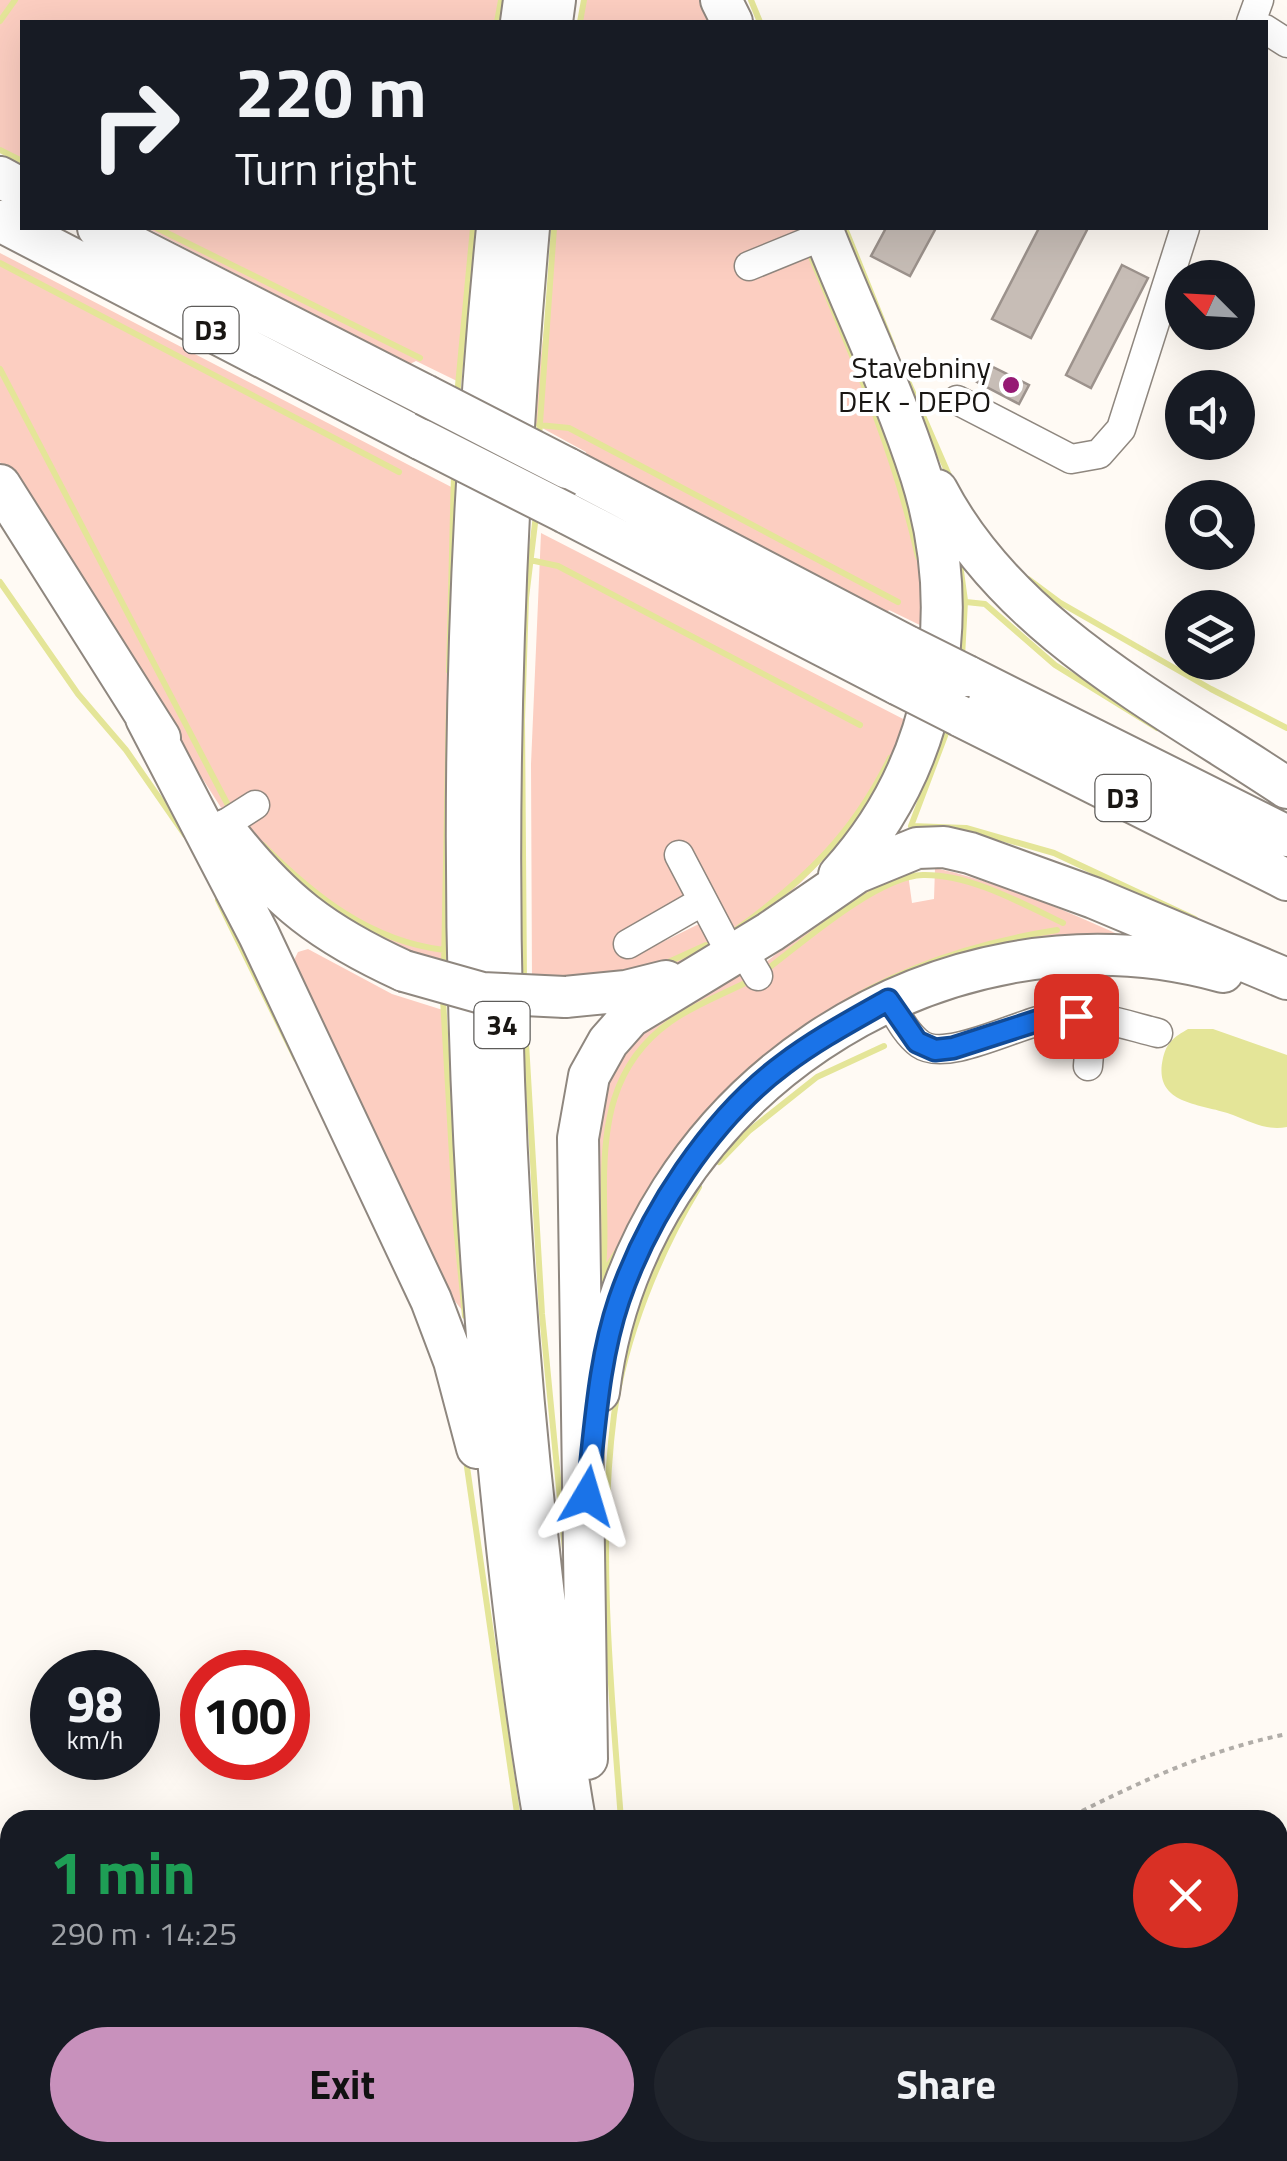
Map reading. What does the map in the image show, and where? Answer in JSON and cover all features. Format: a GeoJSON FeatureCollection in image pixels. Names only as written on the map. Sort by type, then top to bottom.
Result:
{"type":"FeatureCollection","features":[{"type":"Feature","properties":{"kind":"highway","name":"D3"},"geometry":{"type":"LineString","coordinates":[[0,221],[566,513],[904,666],[966,676],[1287,836]]}},
{"type":"Feature","properties":{"kind":"highway","name":"D3"},"geometry":{"type":"LineString","coordinates":[[102,230],[567,468],[904,666],[960,716],[1287,880]]}},
{"type":"Feature","properties":{"kind":"highway","name":"34"},"geometry":{"type":"LineString","coordinates":[[497,230],[482,378],[471,595],[467,913],[482,1288],[514,1623],[542,1810]]}},
{"type":"Feature","properties":{"kind":"highway","name":"34"},"geometry":{"type":"LineString","coordinates":[[528,230],[503,596],[498,760],[499,938],[509,1197],[523,1413],[573,1810]]}},
{"type":"Feature","properties":{"kind":"highway"},"geometry":{"type":"LineString","coordinates":[[808,906],[853,860],[890,807],[917,750],[935,688],[943,625],[940,562],[921,477],[823,231]]}},
{"type":"Feature","properties":{"kind":"highway"},"geometry":{"type":"LineString","coordinates":[[894,402],[952,519],[1011,592],[1068,642],[1287,788]]}},
{"type":"Feature","properties":{"kind":"highway"},"geometry":{"type":"LineString","coordinates":[[0,485],[146,718],[259,934],[431,1300],[454,1360],[473,1431],[514,1623]]}},
{"type":"Feature","properties":{"kind":"highway"},"geometry":{"type":"LineString","coordinates":[[146,718],[239,816],[256,870],[311,921],[358,950],[404,971],[482,993],[565,997],[650,986],[739,961]]}},
{"type":"Feature","properties":{"kind":"highway"},"geometry":{"type":"LineString","coordinates":[[590,1810],[578,1138],[583,1095],[598,1058],[630,1017],[739,961],[856,873],[903,852],[930,847],[957,850],[1094,898],[1287,978]]}},
{"type":"Feature","properties":{"kind":"highway"},"geometry":{"type":"LineString","coordinates":[[582,1535],[604,1362],[619,1301],[643,1238],[706,1144],[742,1102],[781,1066],[888,1000],[981,968],[1063,955],[1130,954],[1192,964],[1287,991]]}},
{"type":"Feature","properties":{"kind":"lane"},"geometry":{"type":"LineString","coordinates":[[956,400],[1071,459],[1099,454],[1121,429],[1185,230]]}},
{"type":"Feature","properties":{"kind":"lane"},"geometry":{"type":"LineString","coordinates":[[749,266],[823,231]]}},
{"type":"Feature","properties":{"kind":"lane"},"geometry":{"type":"LineString","coordinates":[[678,855],[739,961]]}},
{"type":"Feature","properties":{"kind":"lane"},"geometry":{"type":"LineString","coordinates":[[628,944],[703,902]]}},
{"type":"Feature","properties":{"kind":"lane"},"geometry":{"type":"LineString","coordinates":[[888,1000],[917,1042],[935,1050],[953,1048],[1046,1018],[1092,1017],[1158,1033]]}},
{"type":"Feature","properties":{"kind":"lane"},"geometry":{"type":"LineString","coordinates":[[1088,1066],[1092,1017]]}},
{"type":"Feature","properties":{"kind":"path"},"geometry":{"type":"LineString","coordinates":[[1084,1810],[1152,1775],[1240,1743],[1287,1734]]}},
{"type":"Feature","properties":{"kind":"shaded area"},"geometry":{"type":"Polygon","coordinates":[[[0,0],[504,0],[501,20],[20,20],[20,162],[0,152],[0,0]]]}},
{"type":"Feature","properties":{"kind":"shaded area"},"geometry":{"type":"Polygon","coordinates":[[[583,0],[709,0],[718,20],[580,20],[583,0]]]}},
{"type":"Feature","properties":{"kind":"shaded area"},"geometry":{"type":"Polygon","coordinates":[[[151,230],[477,230],[461,383],[416,361],[410,364],[151,230]]]}},
{"type":"Feature","properties":{"kind":"shaded area"},"geometry":{"type":"Polygon","coordinates":[[[556,230],[804,230],[745,262],[752,279],[819,253],[861,359],[915,522],[926,628],[889,610],[884,616],[587,461],[586,452],[533,423],[556,230]]]}},
{"type":"Feature","properties":{"kind":"shaded area"},"geometry":{"type":"Polygon","coordinates":[[[0,253],[459,491],[449,735],[447,971],[374,952],[236,833],[268,812],[258,793],[227,817],[0,462],[0,253]]]}},
{"type":"Feature","properties":{"kind":"shaded area"},"geometry":{"type":"Polygon","coordinates":[[[541,533],[911,723],[859,816],[815,869],[762,915],[733,936],[690,902],[622,940],[630,958],[703,922],[715,946],[645,979],[532,983],[531,764],[541,533]]]}},
{"type":"Feature","properties":{"kind":"shaded area"},"geometry":{"type":"Polygon","coordinates":[[[935,868],[1038,900],[1138,944],[813,1031],[592,1323],[590,1119],[626,1041],[686,999],[743,974],[755,990],[771,977],[765,963],[833,908],[872,884],[908,874],[912,903],[934,899],[935,868]]]}},
{"type":"Feature","properties":{"kind":"shaded area"},"geometry":{"type":"Polygon","coordinates":[[[308,949],[392,994],[446,1011],[464,1312],[429,1256],[381,1146],[291,966],[298,952],[308,949]]]}},
{"type":"Feature","properties":{"kind":"shaded area"},"geometry":{"type":"Polygon","coordinates":[[[1188,1029],[1213,1029],[1287,1055],[1287,1127],[1259,1125],[1172,1094],[1162,1074],[1163,1058],[1172,1040],[1188,1029]]]}},
{"type":"Feature","properties":{"kind":"building"},"geometry":{"type":"Polygon","coordinates":[[[885,230],[935,230],[910,276],[871,256],[885,230]]]}},
{"type":"Feature","properties":{"kind":"building"},"geometry":{"type":"Polygon","coordinates":[[[1038,230],[1087,230],[1031,338],[992,319],[1038,230]]]}},
{"type":"Feature","properties":{"kind":"building"},"geometry":{"type":"Polygon","coordinates":[[[1122,265],[1148,278],[1091,388],[1066,375],[1122,265]]]}},
{"type":"Feature","properties":{"kind":"building"},"geometry":{"type":"Polygon","coordinates":[[[987,364],[1029,385],[1019,404],[977,382],[987,364]]]}},
{"type":"Feature","properties":{"kind":"waterway"},"geometry":{"type":"LineString","coordinates":[[0,21],[15,0]]}},
{"type":"Feature","properties":{"kind":"waterway"},"geometry":{"type":"LineString","coordinates":[[497,20],[501,0]]}},
{"type":"Feature","properties":{"kind":"waterway"},"geometry":{"type":"LineString","coordinates":[[580,20],[584,0]]}},
{"type":"Feature","properties":{"kind":"waterway"},"geometry":{"type":"LineString","coordinates":[[751,0],[759,20]]}},
{"type":"Feature","properties":{"kind":"waterway"},"geometry":{"type":"LineString","coordinates":[[0,150],[20,160]]}},
{"type":"Feature","properties":{"kind":"waterway"},"geometry":{"type":"LineString","coordinates":[[161,230],[420,358]]}},
{"type":"Feature","properties":{"kind":"waterway"},"geometry":{"type":"LineString","coordinates":[[457,396],[473,230]]}},
{"type":"Feature","properties":{"kind":"waterway"},"geometry":{"type":"LineString","coordinates":[[539,437],[554,230]]}},
{"type":"Feature","properties":{"kind":"waterway"},"geometry":{"type":"LineString","coordinates":[[846,230],[893,347]]}},
{"type":"Feature","properties":{"kind":"waterway"},"geometry":{"type":"LineString","coordinates":[[812,259],[885,443],[918,557]]}},
{"type":"Feature","properties":{"kind":"waterway"},"geometry":{"type":"LineString","coordinates":[[0,263],[399,472]]}},
{"type":"Feature","properties":{"kind":"waterway"},"geometry":{"type":"LineString","coordinates":[[900,363],[951,480]]}},
{"type":"Feature","properties":{"kind":"waterway"},"geometry":{"type":"LineString","coordinates":[[0,369],[230,809]]}},
{"type":"Feature","properties":{"kind":"waterway"},"geometry":{"type":"LineString","coordinates":[[539,425],[569,428],[898,602]]}},
{"type":"Feature","properties":{"kind":"waterway"},"geometry":{"type":"LineString","coordinates":[[449,671],[454,474]]}},
{"type":"Feature","properties":{"kind":"waterway"},"geometry":{"type":"LineString","coordinates":[[524,982],[522,720],[526,598],[536,515]]}},
{"type":"Feature","properties":{"kind":"waterway"},"geometry":{"type":"LineString","coordinates":[[530,560],[558,566],[860,725]]}},
{"type":"Feature","properties":{"kind":"waterway"},"geometry":{"type":"LineString","coordinates":[[960,564],[965,601],[962,657]]}},
{"type":"Feature","properties":{"kind":"waterway"},"geometry":{"type":"LineString","coordinates":[[1028,579],[1059,602],[1287,728]]}},
{"type":"Feature","properties":{"kind":"waterway"},"geometry":{"type":"LineString","coordinates":[[0,582],[78,694],[126,750],[185,835]]}},
{"type":"Feature","properties":{"kind":"waterway"},"geometry":{"type":"LineString","coordinates":[[966,602],[985,604],[1055,665],[1157,728]]}},
{"type":"Feature","properties":{"kind":"waterway"},"geometry":{"type":"LineString","coordinates":[[444,966],[449,704]]}},
{"type":"Feature","properties":{"kind":"waterway"},"geometry":{"type":"LineString","coordinates":[[948,728],[911,826],[966,828],[1054,853],[1195,919]]}},
{"type":"Feature","properties":{"kind":"waterway"},"geometry":{"type":"LineString","coordinates":[[737,929],[825,854],[860,810],[890,758]]}},
{"type":"Feature","properties":{"kind":"waterway"},"geometry":{"type":"LineString","coordinates":[[263,845],[302,882],[345,913],[392,937],[444,950]]}},
{"type":"Feature","properties":{"kind":"waterway"},"geometry":{"type":"LineString","coordinates":[[770,967],[864,897],[905,878],[923,875],[977,884],[1063,923]]}},
{"type":"Feature","properties":{"kind":"waterway"},"geometry":{"type":"LineString","coordinates":[[218,900],[296,1059]]}},
{"type":"Feature","properties":{"kind":"waterway"},"geometry":{"type":"LineString","coordinates":[[829,1013],[882,982],[938,959],[1057,930]]}},
{"type":"Feature","properties":{"kind":"waterway"},"geometry":{"type":"LineString","coordinates":[[662,965],[706,945]]}},
{"type":"Feature","properties":{"kind":"waterway"},"geometry":{"type":"LineString","coordinates":[[598,1293],[604,1256],[606,1144],[614,1098],[623,1077],[650,1039],[670,1022],[745,983]]}},
{"type":"Feature","properties":{"kind":"waterway"},"geometry":{"type":"LineString","coordinates":[[443,999],[465,1316]]}},
{"type":"Feature","properties":{"kind":"waterway"},"geometry":{"type":"LineString","coordinates":[[524,1009],[542,1314],[565,1550]]}},
{"type":"Feature","properties":{"kind":"waterway"},"geometry":{"type":"LineString","coordinates":[[719,1162],[749,1131],[817,1077],[884,1046]]}},
{"type":"Feature","properties":{"kind":"waterway"},"geometry":{"type":"LineString","coordinates":[[620,1810],[606,1567],[614,1415],[626,1356],[645,1297],[699,1187]]}},
{"type":"Feature","properties":{"kind":"waterway"},"geometry":{"type":"LineString","coordinates":[[604,1272],[625,1239]]}},
{"type":"Feature","properties":{"kind":"waterway"},"geometry":{"type":"LineString","coordinates":[[466,1460],[517,1810]]}},
{"type":"Feature","properties":{"kind":"place","name":"Stavebniny DEK - DEPO"},"geometry":{"type":"Point","coordinates":[1011,385]}},
{"type":"Feature","properties":{"kind":"route"},"geometry":{"type":"LineString","coordinates":[[587,1496],[608,1344],[619,1301],[643,1238],[706,1144],[742,1102],[781,1066],[888,1000],[911,1036],[925,1048],[935,1050],[953,1048],[1046,1018],[1076,1016]]}}]}
